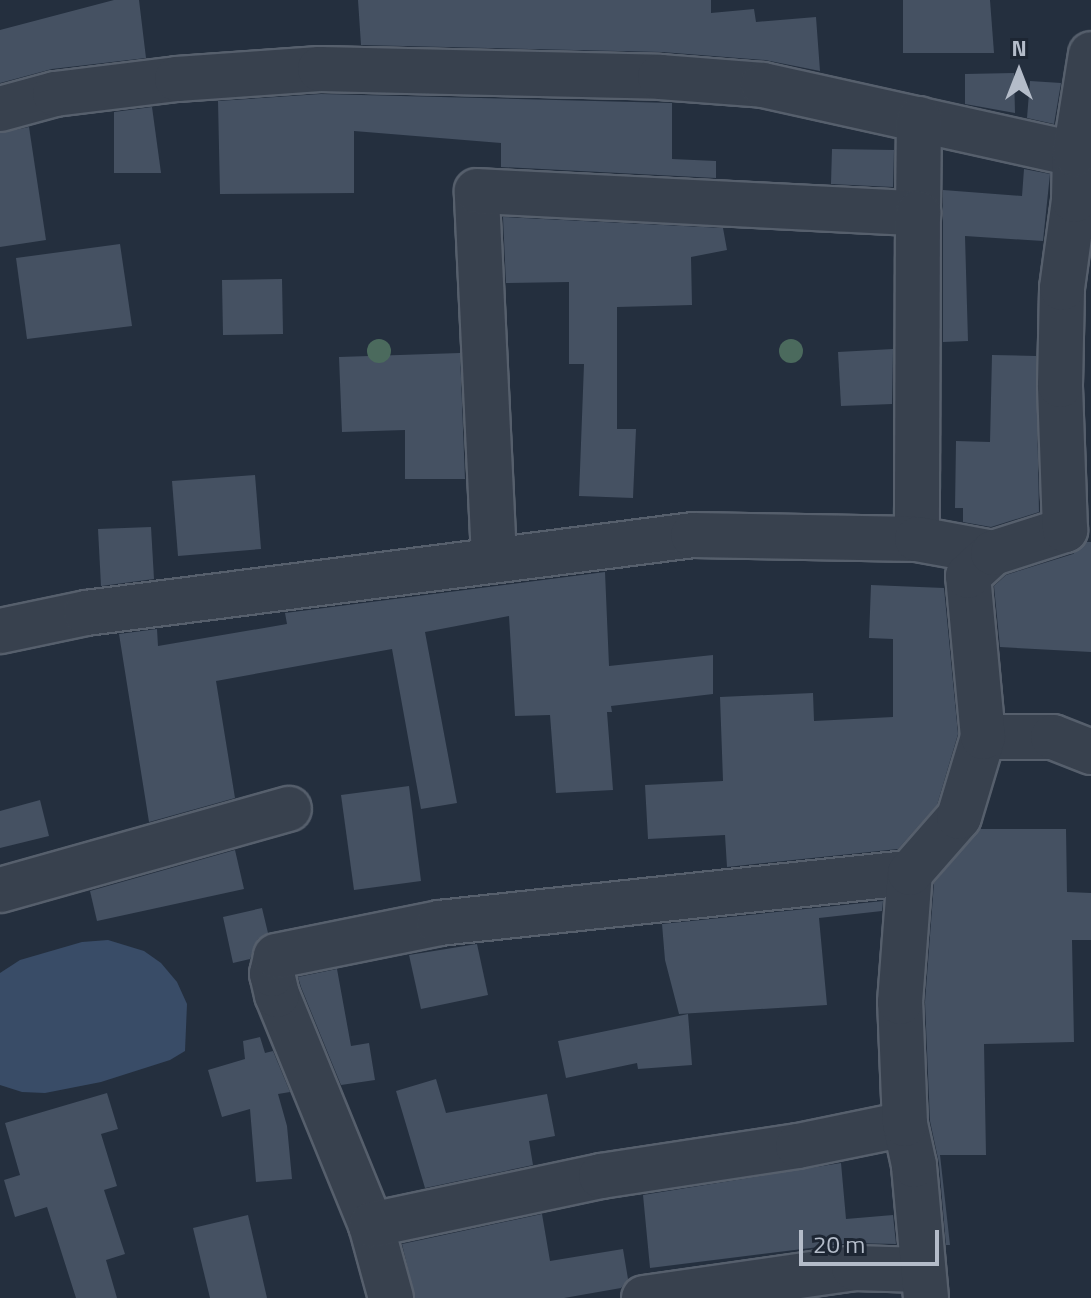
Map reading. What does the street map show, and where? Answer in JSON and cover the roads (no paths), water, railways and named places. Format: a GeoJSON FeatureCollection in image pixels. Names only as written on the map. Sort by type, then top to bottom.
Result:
{"type":"FeatureCollection","features":[{"type":"Feature","properties":{"kind":"street"},"geometry":{"type":"LineString","coordinates":[[644,1298],[854,1268],[924,1284],[914,1165],[905,1124],[900,1002],[910,873],[959,817],[983,737],[968,576],[993,553],[1065,530],[1060,385],[1062,288],[1083,156],[1091,54]]}},
{"type":"Feature","properties":{"kind":"street"},"geometry":{"type":"LineString","coordinates":[[0,109],[55,94],[177,79],[320,69],[660,77],[763,85],[1083,156]]}},
{"type":"Feature","properties":{"kind":"street"},"geometry":{"type":"LineString","coordinates":[[917,539],[919,119]]}},
{"type":"Feature","properties":{"kind":"street"},"geometry":{"type":"LineString","coordinates":[[494,558],[477,191],[918,213]]}},
{"type":"Feature","properties":{"kind":"street"},"geometry":{"type":"LineString","coordinates":[[0,631],[86,613],[494,558],[693,535],[917,539],[993,553]]}},
{"type":"Feature","properties":{"kind":"street"},"geometry":{"type":"LineString","coordinates":[[983,737],[1053,737],[1091,752]]}},
{"type":"Feature","properties":{"kind":"street"},"geometry":{"type":"LineString","coordinates":[[0,890],[289,809]]}},
{"type":"Feature","properties":{"kind":"street"},"geometry":{"type":"LineString","coordinates":[[391,1298],[371,1225],[277,995],[272,974],[276,956],[439,923],[910,873]]}},
{"type":"Feature","properties":{"kind":"street"},"geometry":{"type":"LineString","coordinates":[[371,1225],[601,1176],[798,1146],[905,1124]]}},
{"type":"Feature","properties":{"kind":"water"},"geometry":{"type":"Polygon","coordinates":[[[108,940],[144,951],[161,963],[177,982],[187,1004],[185,1051],[170,1060],[101,1082],[45,1093],[22,1092],[0,1085],[0,973],[20,960],[82,942],[108,940]]]}}]}
